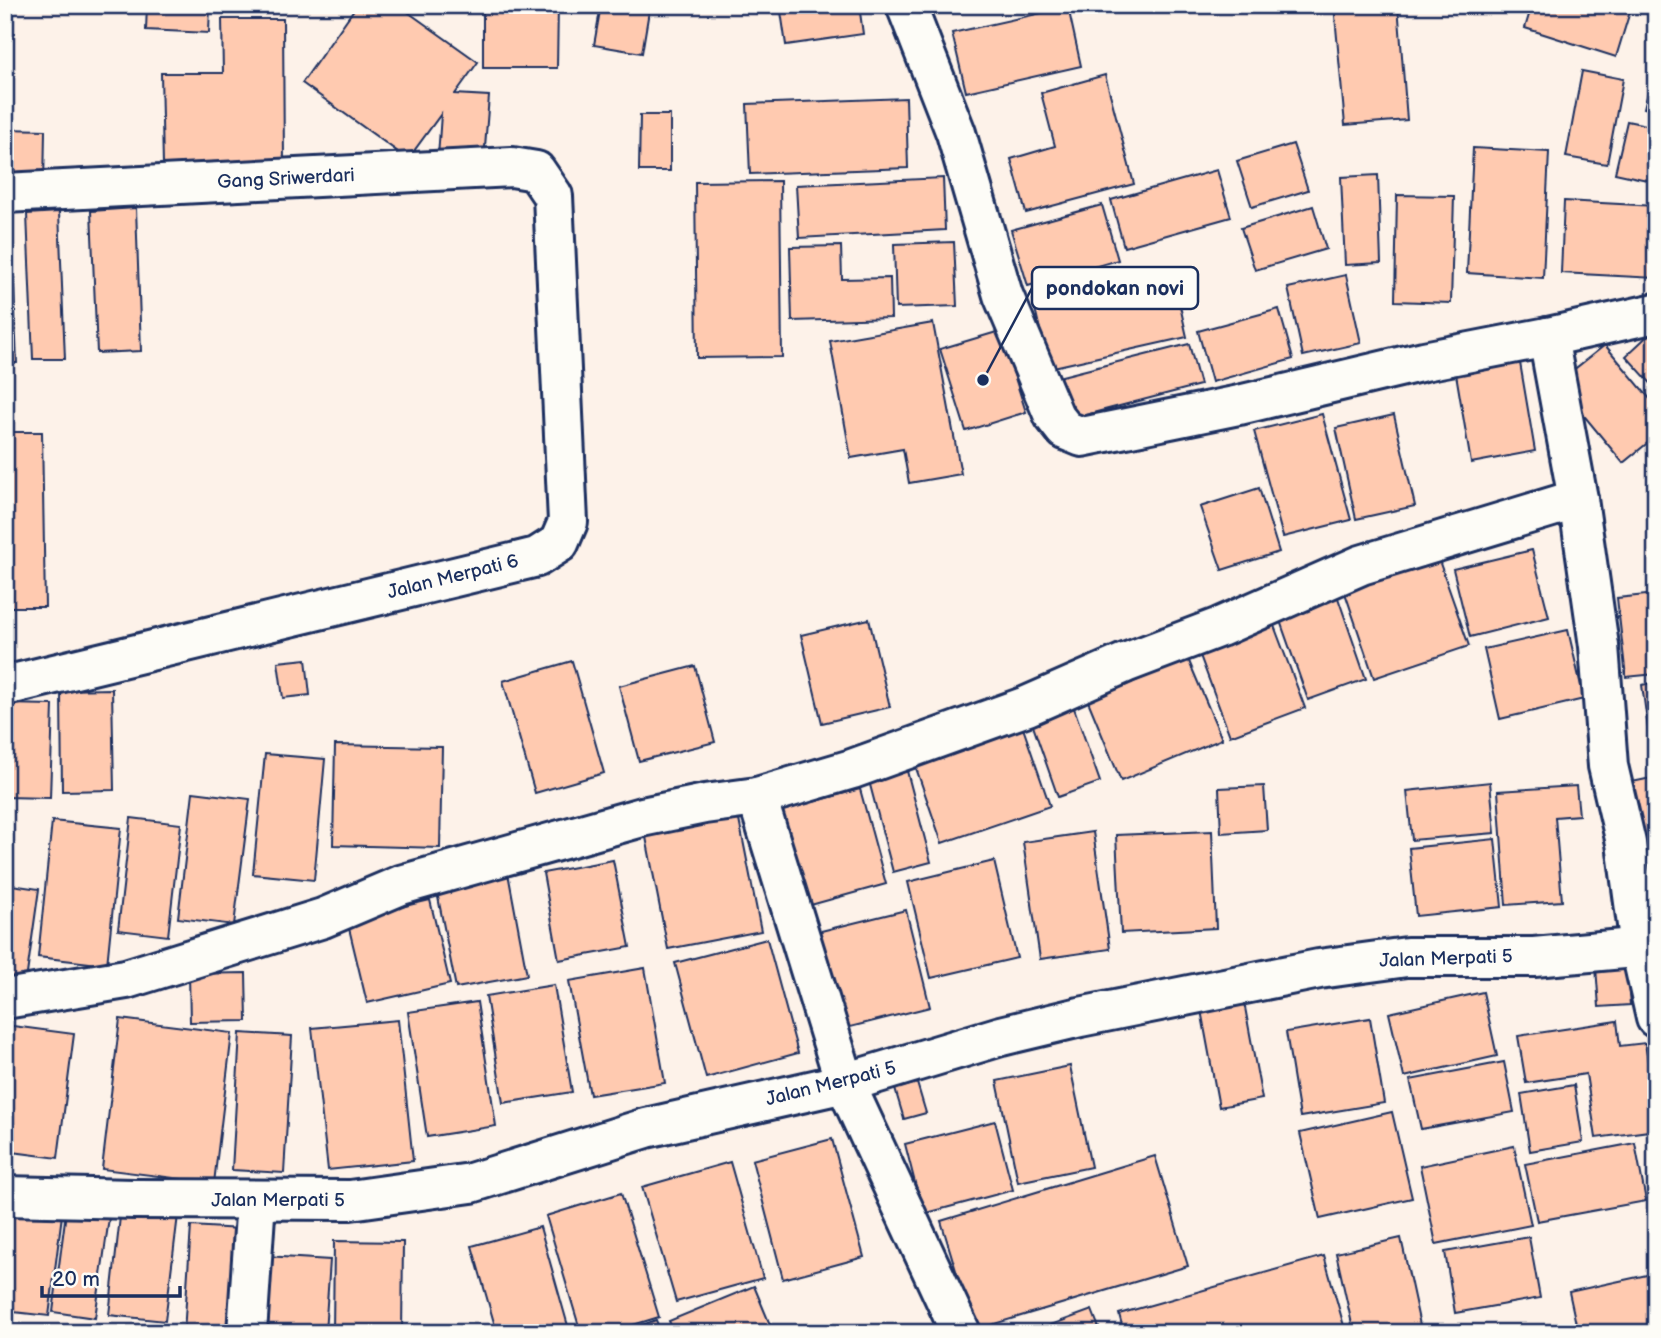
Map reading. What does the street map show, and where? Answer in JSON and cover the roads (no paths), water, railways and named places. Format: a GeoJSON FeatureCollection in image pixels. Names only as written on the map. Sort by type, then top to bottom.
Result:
{"type":"FeatureCollection","features":[{"type":"Feature","properties":{"kind":"street"},"geometry":{"type":"LineString","coordinates":[[906,5],[956,132],[1003,295],[1055,416],[1065,430],[1082,437],[1656,313]]}},
{"type":"Feature","properties":{"kind":"street","name":"Gang Sriwerdari"},"geometry":{"type":"LineString","coordinates":[[5,193],[512,167],[536,171],[553,196]]}},
{"type":"Feature","properties":{"kind":"street","name":"Jalan Merpati 6"},"geometry":{"type":"LineString","coordinates":[[5,686],[537,557],[559,543],[568,522],[553,196]]}},
{"type":"Feature","properties":{"kind":"street"},"geometry":{"type":"LineString","coordinates":[[1548,337],[1578,499],[1599,646],[1608,766],[1648,947],[1656,1018]]}},
{"type":"Feature","properties":{"kind":"street"},"geometry":{"type":"LineString","coordinates":[[5,999],[126,979],[323,918],[401,885],[642,817],[757,797],[852,769],[1027,706],[1125,663],[1220,627],[1361,565],[1578,499]]}},
{"type":"Feature","properties":{"kind":"street"},"geometry":{"type":"LineString","coordinates":[[757,797],[845,1083],[961,1333]]}},
{"type":"Feature","properties":{"kind":"street","name":"Jalan Merpati 5"},"geometry":{"type":"LineString","coordinates":[[5,1196],[350,1200],[471,1183],[646,1128],[845,1083],[1001,1035],[1093,1014],[1319,969],[1408,957],[1534,957],[1648,947]]}},
{"type":"Feature","properties":{"kind":"street"},"geometry":{"type":"LineString","coordinates":[[247,1333],[257,1200]]}},
{"type":"Feature","properties":{"kind":"place","name":"pondokan novi"},"geometry":{"type":"Point","coordinates":[983,380]}}]}
